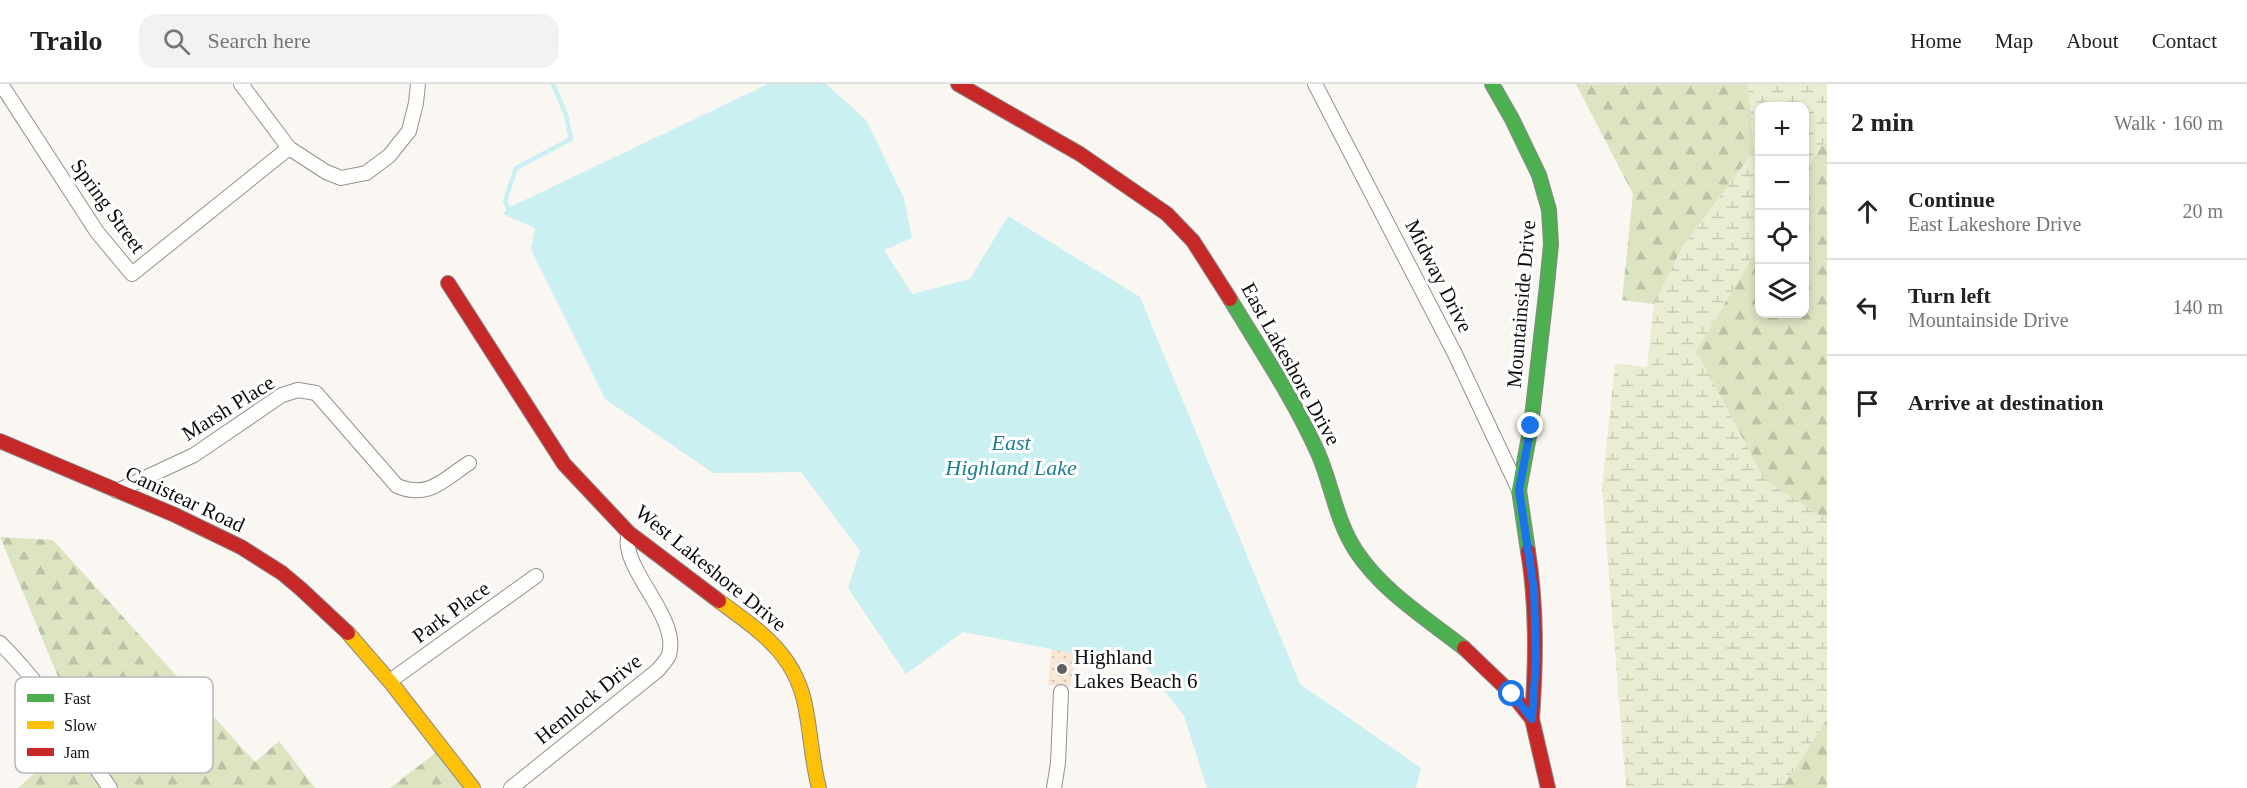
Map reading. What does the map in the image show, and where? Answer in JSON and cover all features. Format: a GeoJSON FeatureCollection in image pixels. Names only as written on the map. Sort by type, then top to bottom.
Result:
{"type":"FeatureCollection","features":[{"type":"Feature","properties":{"kind":"street","name":"Spring Street"},"geometry":{"type":"LineString","coordinates":[[1,84],[97,232],[132,274],[289,148]]}},
{"type":"Feature","properties":{"kind":"street"},"geometry":{"type":"LineString","coordinates":[[241,84],[289,148],[326,172],[341,178],[366,173],[389,156],[410,131],[418,84]]}},
{"type":"Feature","properties":{"kind":"street","name":"East Lakeshore Drive"},"geometry":{"type":"LineString","coordinates":[[958,84],[1080,154],[1167,214],[1193,241],[1211,267],[1302,421],[1319,455],[1345,532],[1356,551],[1369,568],[1405,602],[1472,654],[1512,694],[1532,719],[1548,788]]}},
{"type":"Feature","properties":{"kind":"street","name":"Midway Drive"},"geometry":{"type":"LineString","coordinates":[[1316,84],[1455,354],[1519,490]]}},
{"type":"Feature","properties":{"kind":"street","name":"Mountainside Drive"},"geometry":{"type":"LineString","coordinates":[[1492,84],[1539,175],[1549,210],[1551,244],[1547,285],[1531,426],[1519,490],[1534,590],[1536,659],[1532,719]]}},
{"type":"Feature","properties":{"kind":"street","name":"West Lakeshore Drive"},"geometry":{"type":"LineString","coordinates":[[448,283],[564,464],[628,533],[758,630],[792,666],[803,696],[812,764],[819,788]]}},
{"type":"Feature","properties":{"kind":"street","name":"Marsh Place"},"geometry":{"type":"LineString","coordinates":[[117,491],[194,455],[282,395],[298,390],[316,393],[397,486],[410,491],[426,491],[469,463]]}},
{"type":"Feature","properties":{"kind":"street","name":"Canistear Road"},"geometry":{"type":"LineString","coordinates":[[0,441],[214,531],[300,588],[339,623],[390,681],[473,788]]}},
{"type":"Feature","properties":{"kind":"street","name":"Hemlock Drive"},"geometry":{"type":"LineString","coordinates":[[511,788],[658,669],[668,657],[670,644],[667,628],[627,547],[628,533]]}},
{"type":"Feature","properties":{"kind":"street","name":"Park Place"},"geometry":{"type":"LineString","coordinates":[[390,681],[536,576]]}},
{"type":"Feature","properties":{"kind":"street"},"geometry":{"type":"LineString","coordinates":[[0,644],[19,662],[30,677]]}},
{"type":"Feature","properties":{"kind":"street"},"geometry":{"type":"LineString","coordinates":[[1054,788],[1058,763],[1061,692]]}},
{"type":"Feature","properties":{"kind":"street"},"geometry":{"type":"LineString","coordinates":[[99,773],[110,788]]}},
{"type":"Feature","properties":{"kind":"green space"},"geometry":{"type":"Polygon","coordinates":[[[1576,84],[1748,84],[1754,151],[1682,248],[1654,304],[1622,300],[1633,194],[1576,84]]]}},
{"type":"Feature","properties":{"kind":"green space"},"geometry":{"type":"Polygon","coordinates":[[[1748,84],[1827,84],[1827,142],[1822,144],[1809,165],[1809,102],[1755,102],[1755,253],[1696,351],[1765,480],[1827,520],[1827,719],[1782,788],[1626,788],[1602,488],[1615,364],[1647,367],[1654,304],[1682,248],[1754,151],[1748,84]]]}},
{"type":"Feature","properties":{"kind":"green space"},"geometry":{"type":"Polygon","coordinates":[[[1827,142],[1827,520],[1765,481],[1696,351],[1755,253],[1755,318],[1809,318],[1809,165],[1822,144],[1827,142]]]}},
{"type":"Feature","properties":{"kind":"green space"},"geometry":{"type":"Polygon","coordinates":[[[0,537],[53,540],[178,677],[58,677],[0,537]]]}},
{"type":"Feature","properties":{"kind":"green space"},"geometry":{"type":"Polygon","coordinates":[[[213,716],[255,762],[279,741],[315,788],[18,788],[35,773],[213,773],[213,716]]]}},
{"type":"Feature","properties":{"kind":"green space"},"geometry":{"type":"Polygon","coordinates":[[[1827,719],[1827,788],[1782,788],[1827,719]]]}},
{"type":"Feature","properties":{"kind":"green space"},"geometry":{"type":"Polygon","coordinates":[[[442,748],[470,788],[390,788],[442,748]]]}},
{"type":"Feature","properties":{"kind":"sand","name":"Highland Lakes Beach 6"},"geometry":{"type":"Polygon","coordinates":[[[1052,649],[1077,654],[1070,687],[1048,685],[1052,649]]]}},
{"type":"Feature","properties":{"kind":"water","name":"East Highland Lake"},"geometry":{"type":"Polygon","coordinates":[[[768,84],[826,84],[866,120],[904,198],[912,238],[884,250],[912,294],[970,279],[1008,216],[1140,297],[1300,684],[1421,768],[1416,788],[1207,788],[1184,716],[1146,667],[963,632],[906,674],[848,588],[860,551],[801,472],[713,473],[605,399],[531,249],[535,228],[503,214],[508,208],[768,84]]]}},
{"type":"Feature","properties":{"kind":"waterway"},"geometry":{"type":"LineString","coordinates":[[508,208],[505,201],[516,168],[571,139],[566,115],[553,84]]}},
{"type":"Feature","properties":{"kind":"traffic: fast"},"geometry":{"type":"LineString","coordinates":[[1492,84],[1539,175],[1549,210],[1551,244],[1547,285],[1531,426],[1519,490],[1528,551]]}},
{"type":"Feature","properties":{"kind":"traffic: fast"},"geometry":{"type":"LineString","coordinates":[[1230,299],[1309,433],[1323,465],[1344,528],[1356,551],[1392,592],[1464,648]]}},
{"type":"Feature","properties":{"kind":"traffic: slow"},"geometry":{"type":"LineString","coordinates":[[719,601],[763,635],[786,660],[795,674],[806,710],[819,788]]}},
{"type":"Feature","properties":{"kind":"traffic: slow"},"geometry":{"type":"LineString","coordinates":[[348,633],[392,684],[473,788]]}},
{"type":"Feature","properties":{"kind":"traffic: jam"},"geometry":{"type":"LineString","coordinates":[[958,84],[1080,154],[1167,214],[1193,241],[1230,299]]}},
{"type":"Feature","properties":{"kind":"traffic: jam"},"geometry":{"type":"LineString","coordinates":[[448,283],[564,464],[629,533],[719,601]]}},
{"type":"Feature","properties":{"kind":"traffic: jam"},"geometry":{"type":"LineString","coordinates":[[0,441],[175,515],[241,547],[282,573],[348,633]]}},
{"type":"Feature","properties":{"kind":"traffic: jam"},"geometry":{"type":"LineString","coordinates":[[1528,551],[1535,635],[1532,719]]}},
{"type":"Feature","properties":{"kind":"traffic: jam"},"geometry":{"type":"LineString","coordinates":[[1464,648],[1512,694],[1532,719],[1548,788]]}},
{"type":"Feature","properties":{"kind":"place","name":"Highland Lakes Beach 6"},"geometry":{"type":"Point","coordinates":[1062,669]}},
{"type":"Feature","properties":{"kind":"route"},"geometry":{"type":"LineString","coordinates":[[1512,694],[1532,719],[1536,659],[1534,590],[1519,490],[1531,426]]}}]}
